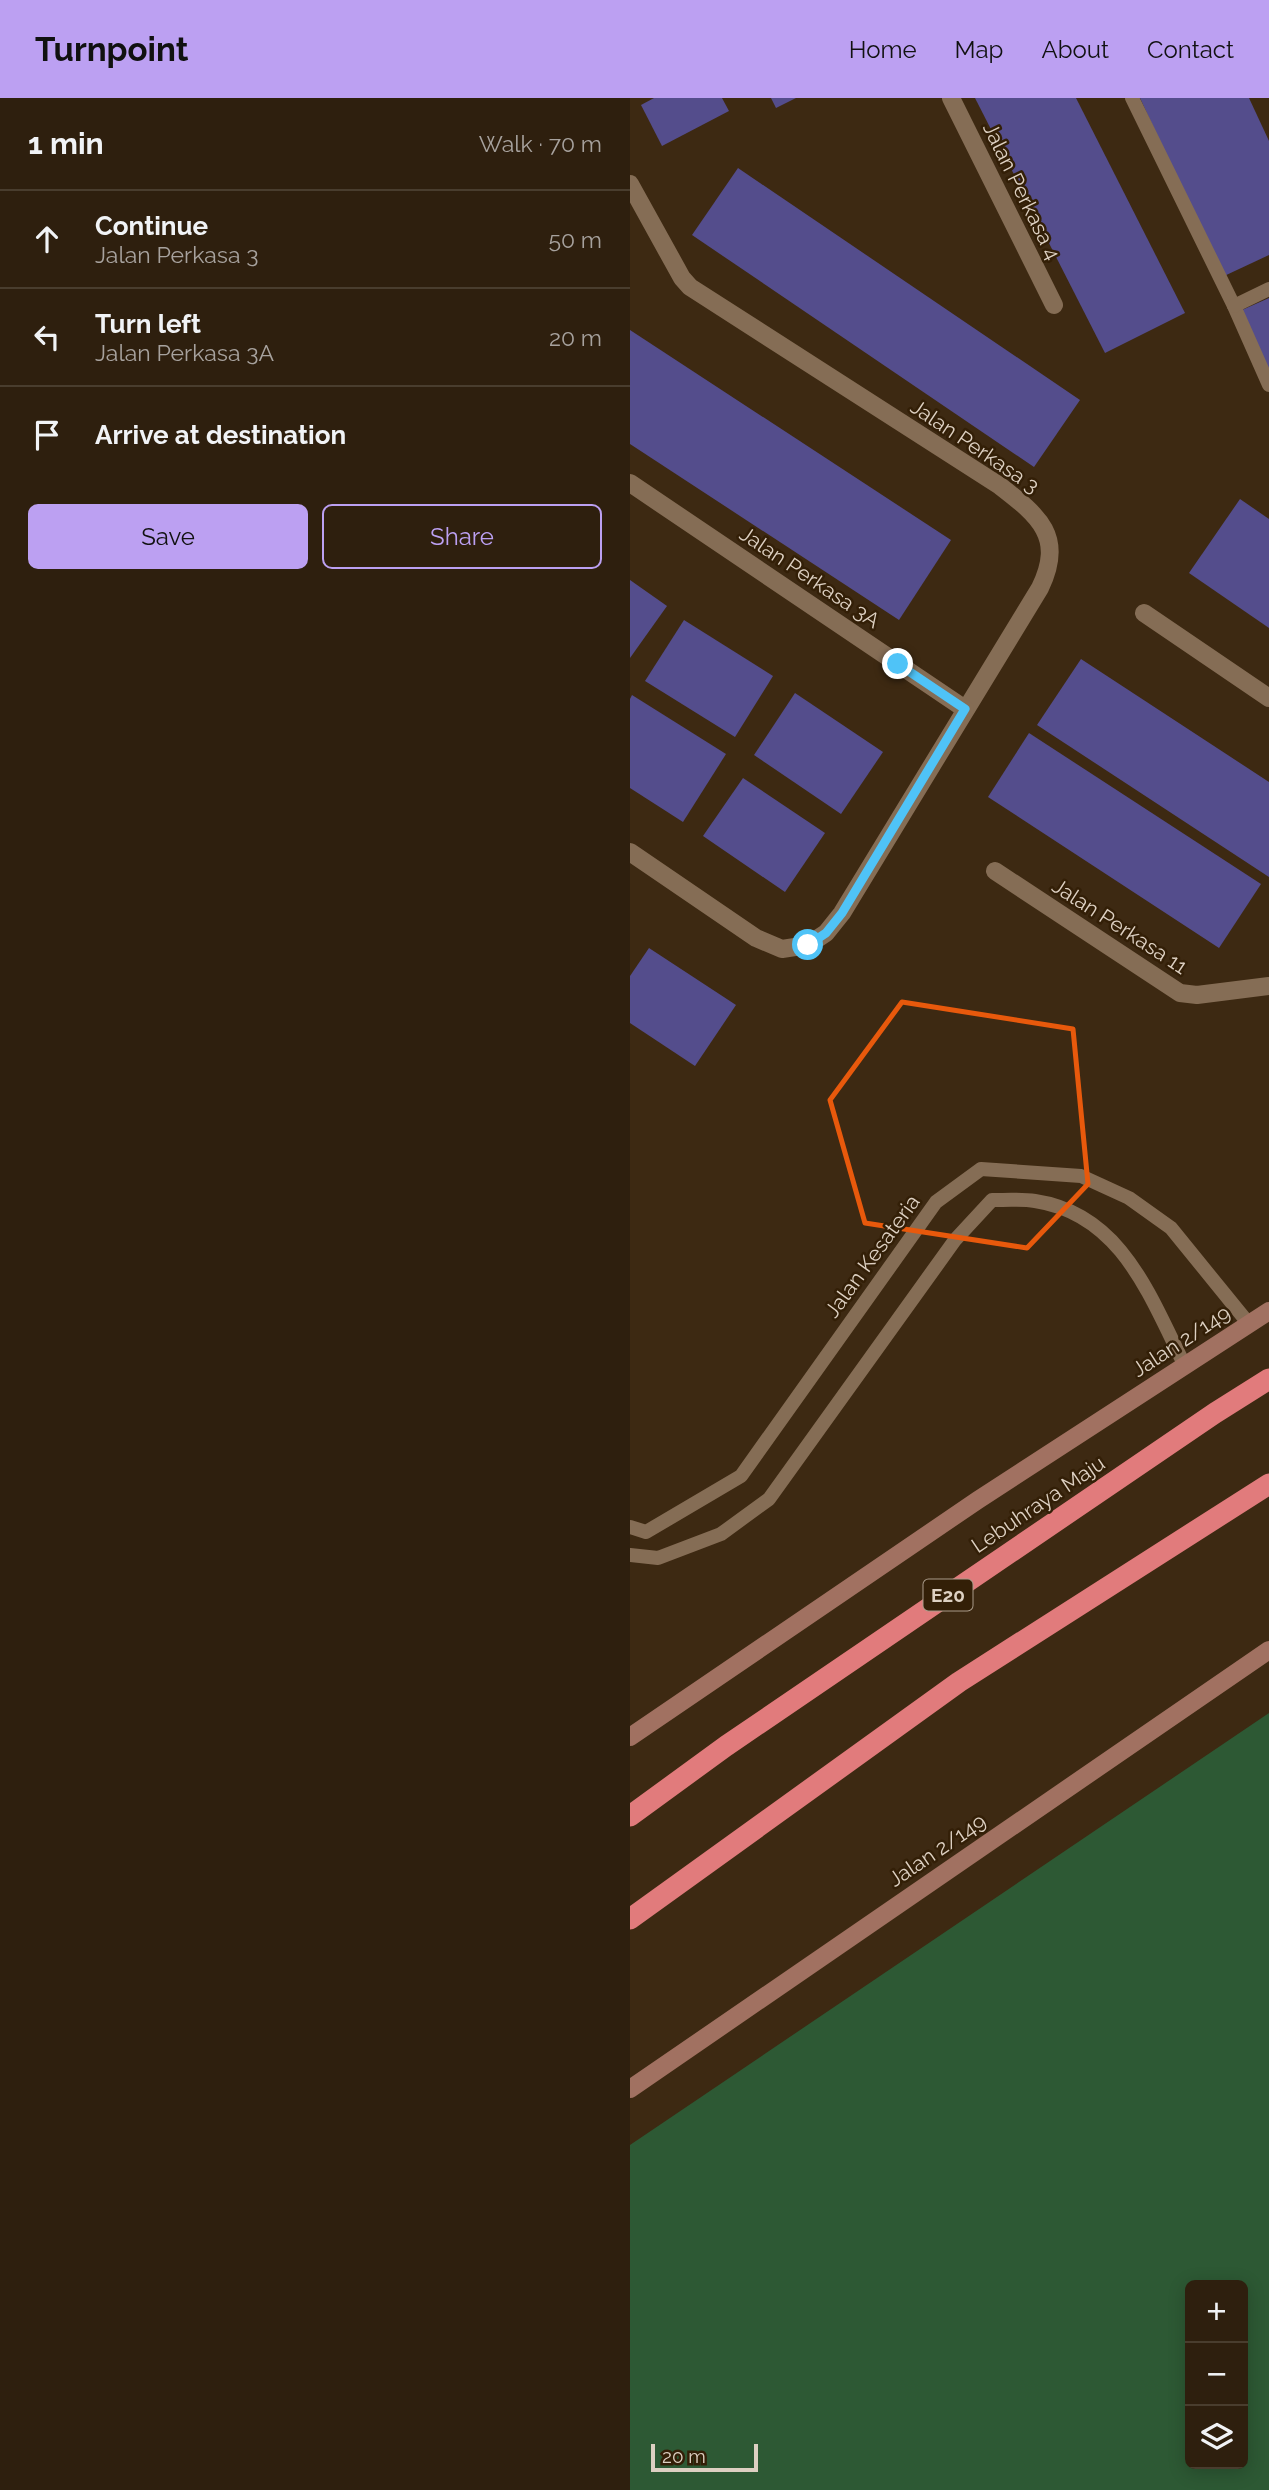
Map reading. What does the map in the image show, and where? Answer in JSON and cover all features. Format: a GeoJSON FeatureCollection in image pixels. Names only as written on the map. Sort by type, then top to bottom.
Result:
{"type":"FeatureCollection","features":[{"type":"Feature","properties":{"kind":"highway","name":"Lebuhraya Maju"},"geometry":{"type":"LineString","coordinates":[[630,1816],[749,1731],[1215,1413],[1269,1379]]}},
{"type":"Feature","properties":{"kind":"highway"},"geometry":{"type":"LineString","coordinates":[[630,1919],[959,1682],[1269,1484]]}},
{"type":"Feature","properties":{"kind":"main road","name":"Jalan 2/149"},"geometry":{"type":"LineString","coordinates":[[630,1737],[978,1500],[1269,1311]]}},
{"type":"Feature","properties":{"kind":"main road","name":"Jalan 2/149"},"geometry":{"type":"LineString","coordinates":[[630,2089],[1269,1650]]}},
{"type":"Feature","properties":{"kind":"street","name":"Jalan Perkasa 4"},"geometry":{"type":"LineString","coordinates":[[950,98],[1054,305]]}},
{"type":"Feature","properties":{"kind":"street","name":"Jalan Perkasa 3"},"geometry":{"type":"LineString","coordinates":[[630,184],[682,278],[690,287],[1000,486],[1028,507],[1043,526],[1051,552],[1049,570],[1040,588],[842,913],[826,933],[808,945],[782,949],[756,938],[630,852]]}},
{"type":"Feature","properties":{"kind":"street","name":"Jalan Perkasa 3A"},"geometry":{"type":"LineString","coordinates":[[630,483],[965,709]]}},
{"type":"Feature","properties":{"kind":"street"},"geometry":{"type":"LineString","coordinates":[[1144,612],[1269,698]]}},
{"type":"Feature","properties":{"kind":"street","name":"Jalan Perkasa 11"},"geometry":{"type":"LineString","coordinates":[[995,871],[1180,993],[1197,995],[1269,986]]}},
{"type":"Feature","properties":{"kind":"lane"},"geometry":{"type":"LineString","coordinates":[[1132,98],[1234,306],[1269,385]]}},
{"type":"Feature","properties":{"kind":"lane"},"geometry":{"type":"LineString","coordinates":[[1234,306],[1269,289]]}},
{"type":"Feature","properties":{"kind":"lane","name":"Jalan Kesateria"},"geometry":{"type":"LineString","coordinates":[[630,1527],[646,1532],[741,1476],[936,1202],[981,1169],[1082,1176],[1129,1198],[1171,1228],[1249,1324]]}},
{"type":"Feature","properties":{"kind":"lane"},"geometry":{"type":"LineString","coordinates":[[630,1555],[658,1558],[721,1534],[769,1499],[955,1240],[992,1200],[1035,1201],[1071,1210],[1107,1234],[1137,1270],[1185,1366]]}},
{"type":"Feature","properties":{"kind":"highlighted area"},"geometry":{"type":"Polygon","coordinates":[[[902,1002],[1073,1029],[1088,1184],[1027,1248],[865,1223],[830,1100],[902,1002]]]}},
{"type":"Feature","properties":{"kind":"green space"},"geometry":{"type":"Polygon","coordinates":[[[1269,1713],[1269,2490],[630,2490],[630,2145],[1269,1713]]]}},
{"type":"Feature","properties":{"kind":"building"},"geometry":{"type":"Polygon","coordinates":[[[654,98],[722,98],[729,111],[662,146],[641,105],[654,98]]]}},
{"type":"Feature","properties":{"kind":"building"},"geometry":{"type":"Polygon","coordinates":[[[771,98],[796,98],[776,108],[771,98]]]}},
{"type":"Feature","properties":{"kind":"building"},"geometry":{"type":"Polygon","coordinates":[[[975,98],[1076,98],[1185,313],[1105,353],[975,98]]]}},
{"type":"Feature","properties":{"kind":"building"},"geometry":{"type":"Polygon","coordinates":[[[1140,98],[1249,98],[1269,141],[1269,255],[1222,277],[1140,98]]]}},
{"type":"Feature","properties":{"kind":"building"},"geometry":{"type":"Polygon","coordinates":[[[738,168],[1080,400],[1034,467],[692,235],[738,168]]]}},
{"type":"Feature","properties":{"kind":"building"},"geometry":{"type":"Polygon","coordinates":[[[1269,298],[1269,370],[1242,310],[1269,298]]]}},
{"type":"Feature","properties":{"kind":"building"},"geometry":{"type":"Polygon","coordinates":[[[630,330],[951,540],[899,620],[630,444],[630,330]]]}},
{"type":"Feature","properties":{"kind":"building"},"geometry":{"type":"Polygon","coordinates":[[[1240,499],[1269,519],[1269,628],[1189,573],[1240,499]]]}},
{"type":"Feature","properties":{"kind":"building"},"geometry":{"type":"Polygon","coordinates":[[[630,580],[667,606],[630,658],[630,580]]]}},
{"type":"Feature","properties":{"kind":"building"},"geometry":{"type":"Polygon","coordinates":[[[684,620],[773,676],[735,737],[645,681],[684,620]]]}},
{"type":"Feature","properties":{"kind":"building"},"geometry":{"type":"Polygon","coordinates":[[[1081,659],[1269,782],[1269,877],[1037,725],[1081,659]]]}},
{"type":"Feature","properties":{"kind":"building"},"geometry":{"type":"Polygon","coordinates":[[[795,693],[883,752],[841,814],[754,755],[795,693]]]}},
{"type":"Feature","properties":{"kind":"building"},"geometry":{"type":"Polygon","coordinates":[[[632,695],[726,754],[683,822],[630,788],[632,695]]]}},
{"type":"Feature","properties":{"kind":"building"},"geometry":{"type":"Polygon","coordinates":[[[1029,733],[1261,884],[1219,948],[988,797],[1029,733]]]}},
{"type":"Feature","properties":{"kind":"building"},"geometry":{"type":"Polygon","coordinates":[[[743,778],[825,833],[785,892],[703,836],[743,778]]]}},
{"type":"Feature","properties":{"kind":"building"},"geometry":{"type":"Polygon","coordinates":[[[649,948],[736,1005],[695,1066],[630,1023],[630,976],[649,948]]]}},
{"type":"Feature","properties":{"kind":"route"},"geometry":{"type":"LineString","coordinates":[[808,945],[826,933],[842,913],[965,709],[898,664]]}}]}
